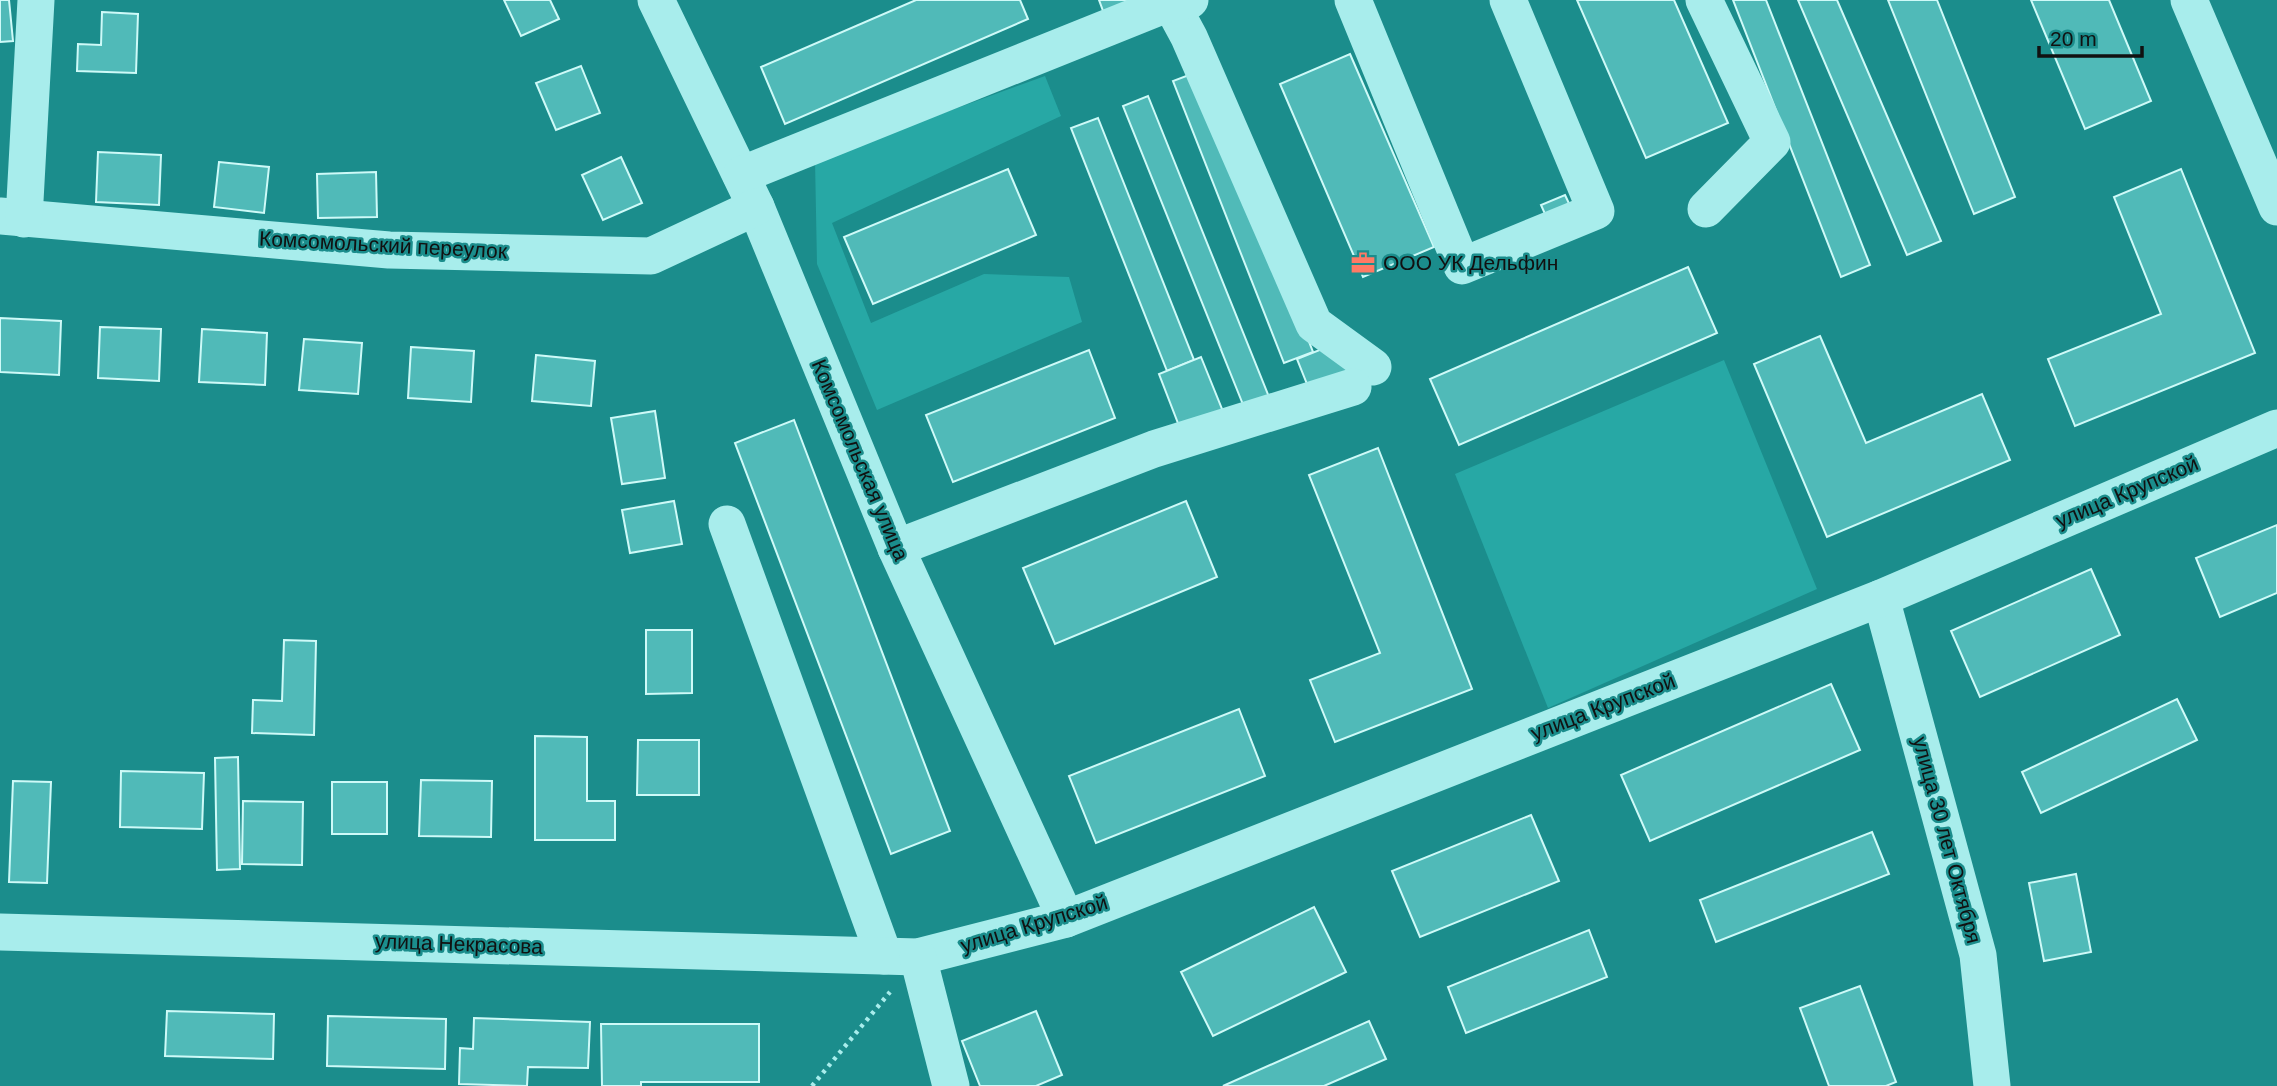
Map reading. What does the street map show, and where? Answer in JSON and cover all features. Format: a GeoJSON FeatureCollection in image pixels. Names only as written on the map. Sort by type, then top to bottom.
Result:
{"type":"FeatureCollection","features":[{"type":"Feature","properties":{"kind":"street"},"geometry":{"type":"LineString","coordinates":[[12,218],[36,0]]}},
{"type":"Feature","properties":{"kind":"street"},"geometry":{"type":"LineString","coordinates":[[1353,0],[1462,266],[1595,211],[1508,0]]}},
{"type":"Feature","properties":{"kind":"street"},"geometry":{"type":"LineString","coordinates":[[1704,0],[1772,142],[1706,209]]}},
{"type":"Feature","properties":{"kind":"street"},"geometry":{"type":"LineString","coordinates":[[2189,0],[2277,206]]}},
{"type":"Feature","properties":{"kind":"street"},"geometry":{"type":"LineString","coordinates":[[895,548],[1154,449],[1363,377],[1314,324],[1189,37],[1176,1]]}},
{"type":"Feature","properties":{"kind":"street","name":"Комсомольский переулок"},"geometry":{"type":"LineString","coordinates":[[12,218],[389,250],[651,256],[749,191],[1176,1]]}},
{"type":"Feature","properties":{"kind":"street","name":"Комсомольская улица"},"geometry":{"type":"LineString","coordinates":[[669,4],[749,191],[895,548],[1066,919]]}},
{"type":"Feature","properties":{"kind":"street","name":"улица Крупской"},"geometry":{"type":"LineString","coordinates":[[901,957],[1066,919],[1881,598],[2277,428]]}},
{"type":"Feature","properties":{"kind":"street"},"geometry":{"type":"LineString","coordinates":[[727,524],[951,1086]]}},
{"type":"Feature","properties":{"kind":"street","name":"улица 30 лет Октября"},"geometry":{"type":"LineString","coordinates":[[1881,598],[1978,955],[1992,1086]]}},
{"type":"Feature","properties":{"kind":"street","name":"улица Некрасова"},"geometry":{"type":"LineString","coordinates":[[0,932],[901,957]]}},
{"type":"Feature","properties":{"kind":"path"},"geometry":{"type":"LineString","coordinates":[[812,1086],[901,957]]}},
{"type":"Feature","properties":{"kind":"green space"},"geometry":{"type":"Polygon","coordinates":[[[1045,76],[1061,116],[832,223],[871,323],[984,274],[1069,277],[1082,322],[877,410],[817,264],[815,160],[1045,76]]]}},
{"type":"Feature","properties":{"kind":"green space"},"geometry":{"type":"Polygon","coordinates":[[[1724,360],[1817,589],[1548,708],[1455,474],[1724,360]]]}},
{"type":"Feature","properties":{"kind":"building"},"geometry":{"type":"Polygon","coordinates":[[[0,0],[9,0],[13,41],[0,42],[0,0]]]}},
{"type":"Feature","properties":{"kind":"building"},"geometry":{"type":"Polygon","coordinates":[[[504,0],[550,0],[559,19],[521,36],[504,0]]]}},
{"type":"Feature","properties":{"kind":"building"},"geometry":{"type":"Polygon","coordinates":[[[916,0],[1020,0],[1028,19],[785,124],[761,67],[916,0]]]}},
{"type":"Feature","properties":{"kind":"building"},"geometry":{"type":"Polygon","coordinates":[[[1099,0],[1152,0],[1106,19],[1099,0]]]}},
{"type":"Feature","properties":{"kind":"building"},"geometry":{"type":"Polygon","coordinates":[[[1577,0],[1674,0],[1728,123],[1646,158],[1577,0]]]}},
{"type":"Feature","properties":{"kind":"building"},"geometry":{"type":"Polygon","coordinates":[[[1733,0],[1766,0],[1870,265],[1841,277],[1733,0]]]}},
{"type":"Feature","properties":{"kind":"building"},"geometry":{"type":"Polygon","coordinates":[[[1798,0],[1837,0],[1941,241],[1907,255],[1798,0]]]}},
{"type":"Feature","properties":{"kind":"building"},"geometry":{"type":"Polygon","coordinates":[[[1888,0],[1937,0],[2015,197],[1974,214],[1888,0]]]}},
{"type":"Feature","properties":{"kind":"building"},"geometry":{"type":"Polygon","coordinates":[[[2031,0],[2109,0],[2151,101],[2085,129],[2031,0]]]}},
{"type":"Feature","properties":{"kind":"building"},"geometry":{"type":"Polygon","coordinates":[[[102,12],[138,14],[136,73],[77,71],[78,44],[101,45],[102,12]]]}},
{"type":"Feature","properties":{"kind":"building"},"geometry":{"type":"Polygon","coordinates":[[[1350,54],[1434,247],[1363,277],[1280,84],[1350,54]]]}},
{"type":"Feature","properties":{"kind":"building"},"geometry":{"type":"Polygon","coordinates":[[[581,66],[600,113],[556,130],[536,83],[581,66]]]}},
{"type":"Feature","properties":{"kind":"building"},"geometry":{"type":"Polygon","coordinates":[[[1202,70],[1313,352],[1284,363],[1173,81],[1202,70]]]}},
{"type":"Feature","properties":{"kind":"building"},"geometry":{"type":"Polygon","coordinates":[[[1148,96],[1271,402],[1246,412],[1123,106],[1148,96]]]}},
{"type":"Feature","properties":{"kind":"building"},"geometry":{"type":"Polygon","coordinates":[[[1098,118],[1194,360],[1167,371],[1071,128],[1098,118]]]}},
{"type":"Feature","properties":{"kind":"building"},"geometry":{"type":"Polygon","coordinates":[[[98,152],[161,155],[159,205],[96,202],[98,152]]]}},
{"type":"Feature","properties":{"kind":"building"},"geometry":{"type":"Polygon","coordinates":[[[621,157],[642,203],[603,220],[582,175],[621,157]]]}},
{"type":"Feature","properties":{"kind":"building"},"geometry":{"type":"Polygon","coordinates":[[[219,162],[269,167],[264,213],[214,207],[219,162]]]}},
{"type":"Feature","properties":{"kind":"building"},"geometry":{"type":"Polygon","coordinates":[[[1008,169],[1036,235],[873,304],[844,237],[1008,169]]]}},
{"type":"Feature","properties":{"kind":"building"},"geometry":{"type":"Polygon","coordinates":[[[2181,169],[2255,353],[2075,426],[2048,359],[2161,314],[2114,197],[2181,169]]]}},
{"type":"Feature","properties":{"kind":"building"},"geometry":{"type":"Polygon","coordinates":[[[376,172],[377,217],[318,218],[317,174],[376,172]]]}},
{"type":"Feature","properties":{"kind":"building"},"geometry":{"type":"Polygon","coordinates":[[[1565,195],[1573,212],[1549,223],[1541,205],[1565,195]]]}},
{"type":"Feature","properties":{"kind":"building"},"geometry":{"type":"Polygon","coordinates":[[[1688,267],[1717,333],[1459,445],[1430,379],[1688,267]]]}},
{"type":"Feature","properties":{"kind":"building"},"geometry":{"type":"Polygon","coordinates":[[[0,318],[61,321],[59,375],[0,372],[0,318]]]}},
{"type":"Feature","properties":{"kind":"building"},"geometry":{"type":"Polygon","coordinates":[[[100,327],[161,329],[159,381],[98,378],[100,327]]]}},
{"type":"Feature","properties":{"kind":"building"},"geometry":{"type":"Polygon","coordinates":[[[202,329],[267,333],[265,385],[199,382],[202,329]]]}},
{"type":"Feature","properties":{"kind":"building"},"geometry":{"type":"Polygon","coordinates":[[[1820,336],[1866,443],[1982,394],[2010,460],[1827,537],[1754,364],[1820,336]]]}},
{"type":"Feature","properties":{"kind":"building"},"geometry":{"type":"Polygon","coordinates":[[[304,339],[362,343],[358,394],[299,390],[304,339]]]}},
{"type":"Feature","properties":{"kind":"building"},"geometry":{"type":"Polygon","coordinates":[[[1337,343],[1349,373],[1309,389],[1297,359],[1337,343]]]}},
{"type":"Feature","properties":{"kind":"building"},"geometry":{"type":"Polygon","coordinates":[[[411,347],[474,351],[471,402],[408,398],[411,347]]]}},
{"type":"Feature","properties":{"kind":"building"},"geometry":{"type":"Polygon","coordinates":[[[1089,350],[1115,418],[953,482],[926,415],[1089,350]]]}},
{"type":"Feature","properties":{"kind":"building"},"geometry":{"type":"Polygon","coordinates":[[[536,355],[595,361],[591,406],[532,401],[536,355]]]}},
{"type":"Feature","properties":{"kind":"building"},"geometry":{"type":"Polygon","coordinates":[[[1201,357],[1224,414],[1181,431],[1159,374],[1201,357]]]}},
{"type":"Feature","properties":{"kind":"building"},"geometry":{"type":"Polygon","coordinates":[[[655,411],[665,478],[622,484],[611,418],[655,411]]]}},
{"type":"Feature","properties":{"kind":"building"},"geometry":{"type":"Polygon","coordinates":[[[794,420],[950,831],[891,854],[735,443],[794,420]]]}},
{"type":"Feature","properties":{"kind":"building"},"geometry":{"type":"Polygon","coordinates":[[[1378,448],[1472,689],[1335,742],[1310,680],[1380,653],[1309,475],[1378,448]]]}},
{"type":"Feature","properties":{"kind":"building"},"geometry":{"type":"Polygon","coordinates":[[[674,501],[682,544],[630,553],[622,510],[674,501]]]}},
{"type":"Feature","properties":{"kind":"building"},"geometry":{"type":"Polygon","coordinates":[[[1186,501],[1217,577],[1055,644],[1023,568],[1186,501]]]}},
{"type":"Feature","properties":{"kind":"building"},"geometry":{"type":"Polygon","coordinates":[[[2277,525],[2277,593],[2220,617],[2196,558],[2277,525]]]}},
{"type":"Feature","properties":{"kind":"building"},"geometry":{"type":"Polygon","coordinates":[[[2091,569],[2120,635],[1980,697],[1951,631],[2091,569]]]}},
{"type":"Feature","properties":{"kind":"building"},"geometry":{"type":"Polygon","coordinates":[[[646,630],[692,630],[692,693],[646,694],[646,630]]]}},
{"type":"Feature","properties":{"kind":"building"},"geometry":{"type":"Polygon","coordinates":[[[284,640],[316,641],[314,735],[252,733],[253,700],[282,701],[284,640]]]}},
{"type":"Feature","properties":{"kind":"building"},"geometry":{"type":"Polygon","coordinates":[[[1831,684],[1860,750],[1650,841],[1621,775],[1831,684]]]}},
{"type":"Feature","properties":{"kind":"building"},"geometry":{"type":"Polygon","coordinates":[[[2177,699],[2197,740],[2041,813],[2022,772],[2177,699]]]}},
{"type":"Feature","properties":{"kind":"building"},"geometry":{"type":"Polygon","coordinates":[[[1239,709],[1265,776],[1096,843],[1069,776],[1239,709]]]}},
{"type":"Feature","properties":{"kind":"building"},"geometry":{"type":"Polygon","coordinates":[[[535,736],[587,737],[587,801],[615,801],[615,840],[535,840],[535,736]]]}},
{"type":"Feature","properties":{"kind":"building"},"geometry":{"type":"Polygon","coordinates":[[[638,740],[699,740],[699,795],[637,795],[638,740]]]}},
{"type":"Feature","properties":{"kind":"building"},"geometry":{"type":"Polygon","coordinates":[[[238,757],[240,869],[217,870],[215,758],[238,757]]]}},
{"type":"Feature","properties":{"kind":"building"},"geometry":{"type":"Polygon","coordinates":[[[121,771],[204,773],[202,829],[120,827],[121,771]]]}},
{"type":"Feature","properties":{"kind":"building"},"geometry":{"type":"Polygon","coordinates":[[[421,780],[492,781],[491,837],[419,836],[421,780]]]}},
{"type":"Feature","properties":{"kind":"building"},"geometry":{"type":"Polygon","coordinates":[[[13,781],[51,782],[47,883],[9,882],[13,781]]]}},
{"type":"Feature","properties":{"kind":"building"},"geometry":{"type":"Polygon","coordinates":[[[332,782],[387,782],[387,834],[332,834],[332,782]]]}},
{"type":"Feature","properties":{"kind":"building"},"geometry":{"type":"Polygon","coordinates":[[[243,801],[303,802],[302,865],[242,864],[243,801]]]}},
{"type":"Feature","properties":{"kind":"building"},"geometry":{"type":"Polygon","coordinates":[[[1531,815],[1559,881],[1420,937],[1392,871],[1531,815]]]}},
{"type":"Feature","properties":{"kind":"building"},"geometry":{"type":"Polygon","coordinates":[[[1872,832],[1889,874],[1716,942],[1700,900],[1872,832]]]}},
{"type":"Feature","properties":{"kind":"building"},"geometry":{"type":"Polygon","coordinates":[[[2076,874],[2091,952],[2044,961],[2029,883],[2076,874]]]}},
{"type":"Feature","properties":{"kind":"building"},"geometry":{"type":"Polygon","coordinates":[[[1314,907],[1346,972],[1213,1036],[1181,972],[1314,907]]]}},
{"type":"Feature","properties":{"kind":"building"},"geometry":{"type":"Polygon","coordinates":[[[1589,930],[1607,977],[1466,1033],[1448,987],[1589,930]]]}},
{"type":"Feature","properties":{"kind":"building"},"geometry":{"type":"Polygon","coordinates":[[[1860,986],[1896,1082],[1886,1086],[1829,1086],[1800,1008],[1860,986]]]}},
{"type":"Feature","properties":{"kind":"building"},"geometry":{"type":"Polygon","coordinates":[[[167,1011],[274,1014],[273,1059],[165,1056],[167,1011]]]}},
{"type":"Feature","properties":{"kind":"building"},"geometry":{"type":"Polygon","coordinates":[[[1036,1011],[1062,1075],[1036,1086],[980,1086],[962,1041],[1036,1011]]]}},
{"type":"Feature","properties":{"kind":"building"},"geometry":{"type":"Polygon","coordinates":[[[328,1016],[446,1019],[445,1069],[327,1066],[328,1016]]]}},
{"type":"Feature","properties":{"kind":"building"},"geometry":{"type":"Polygon","coordinates":[[[474,1018],[590,1022],[588,1068],[528,1067],[527,1086],[459,1084],[460,1048],[473,1049],[474,1018]]]}},
{"type":"Feature","properties":{"kind":"building"},"geometry":{"type":"Polygon","coordinates":[[[1369,1021],[1386,1059],[1324,1086],[1223,1086],[1369,1021]]]}},
{"type":"Feature","properties":{"kind":"building"},"geometry":{"type":"Polygon","coordinates":[[[601,1024],[759,1024],[759,1082],[641,1082],[641,1086],[602,1086],[601,1024]]]}},
{"type":"Feature","properties":{"kind":"place","name":"ООО УК Дельфин"},"geometry":{"type":"Point","coordinates":[1363,263]}}]}
